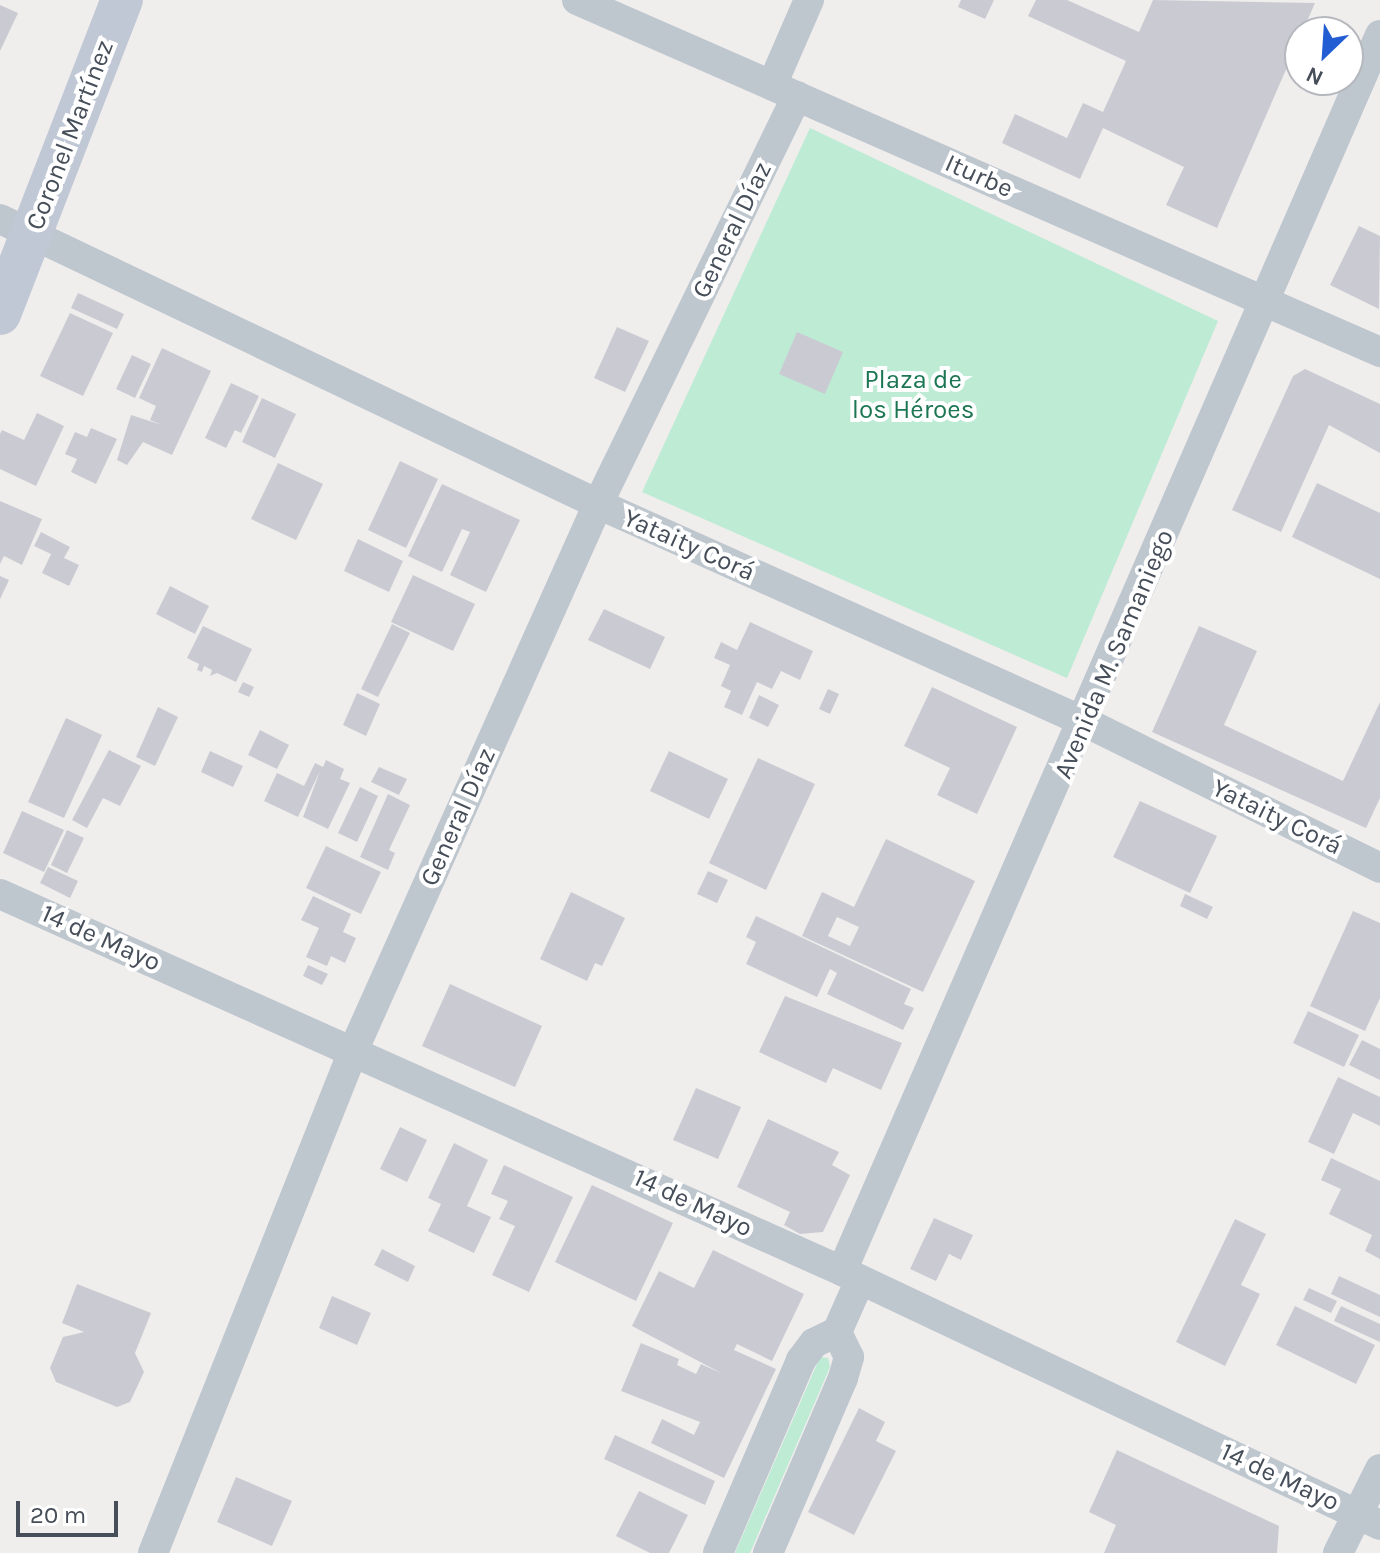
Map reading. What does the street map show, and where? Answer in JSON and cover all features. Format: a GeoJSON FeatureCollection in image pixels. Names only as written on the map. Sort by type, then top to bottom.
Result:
{"type":"FeatureCollection","features":[{"type":"Feature","properties":{"kind":"street","name":"Coronel Martínez"},"geometry":{"type":"LineString","coordinates":[[0,314],[16,227],[122,0]]}},
{"type":"Feature","properties":{"kind":"street","name":"Iturbe"},"geometry":{"type":"LineString","coordinates":[[577,0],[1380,352]]}},
{"type":"Feature","properties":{"kind":"street","name":"General Díaz"},"geometry":{"type":"LineString","coordinates":[[153,1553],[354,1049],[785,91],[809,0]]}},
{"type":"Feature","properties":{"kind":"street","name":"Avenida M. Samaniego"},"geometry":{"type":"LineString","coordinates":[[837,1332],[851,1275],[1380,35]]}},
{"type":"Feature","properties":{"kind":"street","name":"Yataity Corá"},"geometry":{"type":"LineString","coordinates":[[16,227],[598,504],[1085,722],[1380,868]]}},
{"type":"Feature","properties":{"kind":"street","name":"14 de Mayo"},"geometry":{"type":"LineString","coordinates":[[0,894],[354,1049],[851,1275],[1369,1519]]}},
{"type":"Feature","properties":{"kind":"street"},"geometry":{"type":"LineString","coordinates":[[718,1553],[801,1360],[814,1343],[837,1332],[849,1357],[843,1378],[768,1553]]}},
{"type":"Feature","properties":{"kind":"street"},"geometry":{"type":"LineString","coordinates":[[1338,1553],[1369,1519],[1380,1469]]}},
{"type":"Feature","properties":{"kind":"green space","name":"Plaza de los Héroes"},"geometry":{"type":"Polygon","coordinates":[[[810,128],[1218,321],[1067,678],[642,492],[810,128]]]}},
{"type":"Feature","properties":{"kind":"green space"},"geometry":{"type":"Polygon","coordinates":[[[820,1357],[828,1358],[830,1367],[750,1553],[735,1553],[820,1357]]]}},
{"type":"Feature","properties":{"kind":"building"},"geometry":{"type":"Polygon","coordinates":[[[961,0],[994,0],[985,19],[958,7],[961,0]]]}},
{"type":"Feature","properties":{"kind":"building"},"geometry":{"type":"Polygon","coordinates":[[[1036,0],[1067,0],[1139,32],[1153,0],[1315,3],[1309,16],[1284,16],[1284,74],[1217,228],[1166,205],[1184,167],[1103,128],[1080,179],[1002,143],[1015,114],[1067,138],[1083,103],[1103,112],[1126,61],[1028,16],[1036,0]]]}},
{"type":"Feature","properties":{"kind":"building"},"geometry":{"type":"Polygon","coordinates":[[[0,5],[18,13],[0,51],[0,5]]]}},
{"type":"Feature","properties":{"kind":"building"},"geometry":{"type":"Polygon","coordinates":[[[1359,226],[1380,236],[1379,309],[1330,285],[1359,226]]]}},
{"type":"Feature","properties":{"kind":"building"},"geometry":{"type":"Polygon","coordinates":[[[78,293],[124,314],[117,329],[71,308],[78,293]]]}},
{"type":"Feature","properties":{"kind":"building"},"geometry":{"type":"Polygon","coordinates":[[[70,313],[113,333],[83,396],[40,376],[70,313]]]}},
{"type":"Feature","properties":{"kind":"building"},"geometry":{"type":"Polygon","coordinates":[[[617,327],[649,341],[625,392],[594,378],[617,327]]]}},
{"type":"Feature","properties":{"kind":"building"},"geometry":{"type":"Polygon","coordinates":[[[797,332],[843,352],[825,394],[779,374],[797,332]]]}},
{"type":"Feature","properties":{"kind":"building"},"geometry":{"type":"Polygon","coordinates":[[[162,348],[211,371],[172,455],[143,442],[127,465],[117,460],[131,415],[162,425],[150,420],[156,406],[139,398],[162,348]]]}},
{"type":"Feature","properties":{"kind":"building"},"geometry":{"type":"Polygon","coordinates":[[[132,355],[151,364],[135,398],[116,389],[132,355]]]}},
{"type":"Feature","properties":{"kind":"building"},"geometry":{"type":"Polygon","coordinates":[[[1305,369],[1380,404],[1380,453],[1329,425],[1281,532],[1232,510],[1293,376],[1305,369]]]}},
{"type":"Feature","properties":{"kind":"building"},"geometry":{"type":"Polygon","coordinates":[[[231,383],[259,396],[241,433],[235,430],[226,448],[205,438],[231,383]]]}},
{"type":"Feature","properties":{"kind":"building"},"geometry":{"type":"Polygon","coordinates":[[[262,398],[296,414],[275,458],[242,442],[262,398]]]}},
{"type":"Feature","properties":{"kind":"building"},"geometry":{"type":"Polygon","coordinates":[[[37,413],[64,426],[36,486],[0,469],[0,434],[2,430],[24,440],[37,413]]]}},
{"type":"Feature","properties":{"kind":"building"},"geometry":{"type":"Polygon","coordinates":[[[91,428],[117,439],[96,484],[71,472],[77,459],[65,454],[75,432],[87,437],[91,428]]]}},
{"type":"Feature","properties":{"kind":"building"},"geometry":{"type":"Polygon","coordinates":[[[400,461],[438,479],[406,548],[368,530],[400,461]]]}},
{"type":"Feature","properties":{"kind":"building"},"geometry":{"type":"Polygon","coordinates":[[[278,463],[323,484],[296,540],[251,519],[278,463]]]}},
{"type":"Feature","properties":{"kind":"building"},"geometry":{"type":"Polygon","coordinates":[[[1317,483],[1380,513],[1380,579],[1292,537],[1317,483]]]}},
{"type":"Feature","properties":{"kind":"building"},"geometry":{"type":"Polygon","coordinates":[[[442,484],[520,520],[486,592],[450,575],[470,532],[462,529],[442,572],[408,556],[442,484]]]}},
{"type":"Feature","properties":{"kind":"building"},"geometry":{"type":"Polygon","coordinates":[[[0,501],[42,519],[22,565],[4,556],[0,564],[0,501]]]}},
{"type":"Feature","properties":{"kind":"building"},"geometry":{"type":"Polygon","coordinates":[[[41,532],[70,547],[64,558],[79,565],[69,586],[42,573],[51,554],[34,546],[41,532]]]}},
{"type":"Feature","properties":{"kind":"building"},"geometry":{"type":"Polygon","coordinates":[[[358,539],[403,561],[389,592],[344,571],[358,539]]]}},
{"type":"Feature","properties":{"kind":"building"},"geometry":{"type":"Polygon","coordinates":[[[413,575],[475,604],[453,651],[391,622],[413,575]]]}},
{"type":"Feature","properties":{"kind":"building"},"geometry":{"type":"Polygon","coordinates":[[[0,576],[9,580],[0,599],[0,576]]]}},
{"type":"Feature","properties":{"kind":"building"},"geometry":{"type":"Polygon","coordinates":[[[170,586],[209,606],[195,634],[156,614],[170,586]]]}},
{"type":"Feature","properties":{"kind":"building"},"geometry":{"type":"Polygon","coordinates":[[[604,609],[665,637],[650,669],[588,640],[604,609]]]}},
{"type":"Feature","properties":{"kind":"building"},"geometry":{"type":"Polygon","coordinates":[[[750,622],[813,651],[800,680],[781,671],[772,689],[757,682],[742,715],[724,707],[731,691],[721,686],[730,665],[714,658],[721,642],[737,650],[750,622]]]}},
{"type":"Feature","properties":{"kind":"building"},"geometry":{"type":"Polygon","coordinates":[[[392,624],[410,633],[378,697],[361,689],[392,624]]]}},
{"type":"Feature","properties":{"kind":"building"},"geometry":{"type":"Polygon","coordinates":[[[203,626],[252,649],[236,682],[217,673],[210,676],[212,670],[204,666],[202,672],[197,670],[199,664],[187,658],[203,626]]]}},
{"type":"Feature","properties":{"kind":"building"},"geometry":{"type":"Polygon","coordinates":[[[1199,626],[1257,651],[1224,725],[1343,781],[1380,702],[1380,798],[1366,828],[1152,732],[1199,626]]]}},
{"type":"Feature","properties":{"kind":"building"},"geometry":{"type":"Polygon","coordinates":[[[243,682],[254,687],[249,697],[238,692],[243,682]]]}},
{"type":"Feature","properties":{"kind":"building"},"geometry":{"type":"Polygon","coordinates":[[[932,687],[1017,727],[977,814],[937,795],[950,768],[904,746],[932,687]]]}},
{"type":"Feature","properties":{"kind":"building"},"geometry":{"type":"Polygon","coordinates":[[[828,689],[839,694],[830,714],[819,709],[828,689]]]}},
{"type":"Feature","properties":{"kind":"building"},"geometry":{"type":"Polygon","coordinates":[[[357,693],[380,704],[366,736],[343,725],[357,693]]]}},
{"type":"Feature","properties":{"kind":"building"},"geometry":{"type":"Polygon","coordinates":[[[759,695],[779,705],[768,727],[749,718],[759,695]]]}},
{"type":"Feature","properties":{"kind":"building"},"geometry":{"type":"Polygon","coordinates":[[[158,707],[178,717],[155,766],[136,757],[158,707]]]}},
{"type":"Feature","properties":{"kind":"building"},"geometry":{"type":"Polygon","coordinates":[[[66,718],[102,735],[64,818],[28,802],[66,718]]]}},
{"type":"Feature","properties":{"kind":"building"},"geometry":{"type":"Polygon","coordinates":[[[260,730],[289,745],[277,769],[248,755],[260,730]]]}},
{"type":"Feature","properties":{"kind":"building"},"geometry":{"type":"Polygon","coordinates":[[[109,750],[141,766],[120,806],[103,798],[87,828],[72,820],[109,750]]]}},
{"type":"Feature","properties":{"kind":"building"},"geometry":{"type":"Polygon","coordinates":[[[210,751],[243,766],[233,787],[201,772],[210,751]]]}},
{"type":"Feature","properties":{"kind":"building"},"geometry":{"type":"Polygon","coordinates":[[[669,751],[728,779],[709,819],[650,791],[669,751]]]}},
{"type":"Feature","properties":{"kind":"building"},"geometry":{"type":"Polygon","coordinates":[[[758,758],[815,784],[766,890],[709,863],[758,758]]]}},
{"type":"Feature","properties":{"kind":"building"},"geometry":{"type":"Polygon","coordinates":[[[326,760],[344,769],[340,779],[350,783],[328,829],[303,817],[320,771],[298,817],[264,801],[277,773],[304,786],[315,763],[323,767],[326,760]]]}},
{"type":"Feature","properties":{"kind":"building"},"geometry":{"type":"Polygon","coordinates":[[[379,767],[407,779],[399,795],[371,782],[379,767]]]}},
{"type":"Feature","properties":{"kind":"building"},"geometry":{"type":"Polygon","coordinates":[[[360,787],[378,796],[357,842],[338,833],[360,787]]]}},
{"type":"Feature","properties":{"kind":"building"},"geometry":{"type":"Polygon","coordinates":[[[388,794],[410,805],[389,850],[395,853],[388,870],[360,857],[388,794]]]}},
{"type":"Feature","properties":{"kind":"building"},"geometry":{"type":"Polygon","coordinates":[[[1140,801],[1217,836],[1190,893],[1113,857],[1140,801]]]}},
{"type":"Feature","properties":{"kind":"building"},"geometry":{"type":"Polygon","coordinates":[[[22,811],[64,830],[44,872],[3,853],[22,811]]]}},
{"type":"Feature","properties":{"kind":"building"},"geometry":{"type":"Polygon","coordinates":[[[67,830],[84,838],[67,873],[51,865],[67,830]]]}},
{"type":"Feature","properties":{"kind":"building"},"geometry":{"type":"Polygon","coordinates":[[[886,839],[975,881],[923,992],[802,936],[822,892],[854,907],[886,839]],[[837,917],[828,936],[850,946],[859,927],[837,917]]]}},
{"type":"Feature","properties":{"kind":"building"},"geometry":{"type":"Polygon","coordinates":[[[326,846],[381,872],[361,914],[306,888],[326,846]]]}},
{"type":"Feature","properties":{"kind":"building"},"geometry":{"type":"Polygon","coordinates":[[[48,867],[78,881],[70,898],[40,883],[48,867]]]}},
{"type":"Feature","properties":{"kind":"building"},"geometry":{"type":"Polygon","coordinates":[[[708,871],[728,880],[717,903],[697,894],[708,871]]]}},
{"type":"Feature","properties":{"kind":"building"},"geometry":{"type":"Polygon","coordinates":[[[571,892],[625,918],[602,966],[595,963],[587,981],[540,959],[571,892]]]}},
{"type":"Feature","properties":{"kind":"building"},"geometry":{"type":"Polygon","coordinates":[[[1185,894],[1213,907],[1207,919],[1180,906],[1185,894]]]}},
{"type":"Feature","properties":{"kind":"building"},"geometry":{"type":"Polygon","coordinates":[[[313,896],[351,914],[343,932],[356,938],[345,963],[331,956],[327,966],[306,957],[319,928],[301,920],[313,896]]]}},
{"type":"Feature","properties":{"kind":"building"},"geometry":{"type":"Polygon","coordinates":[[[1353,911],[1380,923],[1380,998],[1365,1031],[1310,1006],[1353,911]]]}},
{"type":"Feature","properties":{"kind":"building"},"geometry":{"type":"Polygon","coordinates":[[[756,916],[911,989],[904,1004],[914,1008],[903,1030],[827,994],[837,973],[830,969],[817,997],[746,964],[756,942],[746,937],[756,916]]]}},
{"type":"Feature","properties":{"kind":"building"},"geometry":{"type":"Polygon","coordinates":[[[308,965],[328,974],[322,985],[303,976],[308,965]]]}},
{"type":"Feature","properties":{"kind":"building"},"geometry":{"type":"Polygon","coordinates":[[[450,984],[542,1026],[515,1087],[422,1046],[450,984]]]}},
{"type":"Feature","properties":{"kind":"building"},"geometry":{"type":"Polygon","coordinates":[[[785,996],[902,1043],[881,1090],[833,1068],[826,1083],[759,1052],[785,996]]]}},
{"type":"Feature","properties":{"kind":"building"},"geometry":{"type":"Polygon","coordinates":[[[1308,1011],[1359,1035],[1344,1067],[1293,1043],[1308,1011]]]}},
{"type":"Feature","properties":{"kind":"building"},"geometry":{"type":"Polygon","coordinates":[[[1362,1040],[1380,1049],[1380,1080],[1349,1065],[1362,1040]]]}},
{"type":"Feature","properties":{"kind":"building"},"geometry":{"type":"Polygon","coordinates":[[[1338,1077],[1380,1097],[1380,1126],[1353,1113],[1334,1154],[1308,1142],[1338,1077]]]}},
{"type":"Feature","properties":{"kind":"building"},"geometry":{"type":"Polygon","coordinates":[[[696,1088],[741,1107],[718,1159],[673,1140],[696,1088]]]}},
{"type":"Feature","properties":{"kind":"building"},"geometry":{"type":"Polygon","coordinates":[[[768,1119],[839,1152],[832,1165],[850,1175],[823,1232],[800,1234],[784,1225],[790,1212],[737,1187],[768,1119]]]}},
{"type":"Feature","properties":{"kind":"building"},"geometry":{"type":"Polygon","coordinates":[[[400,1127],[427,1140],[407,1182],[380,1169],[400,1127]]]}},
{"type":"Feature","properties":{"kind":"building"},"geometry":{"type":"Polygon","coordinates":[[[454,1143],[488,1160],[467,1206],[491,1217],[474,1253],[428,1231],[441,1204],[428,1198],[454,1143]]]}},
{"type":"Feature","properties":{"kind":"building"},"geometry":{"type":"Polygon","coordinates":[[[1331,1158],[1380,1181],[1380,1259],[1365,1251],[1372,1235],[1329,1214],[1341,1189],[1321,1180],[1331,1158]]]}},
{"type":"Feature","properties":{"kind":"building"},"geometry":{"type":"Polygon","coordinates":[[[504,1165],[573,1197],[529,1292],[492,1275],[515,1226],[499,1219],[508,1201],[491,1194],[504,1165]]]}},
{"type":"Feature","properties":{"kind":"building"},"geometry":{"type":"Polygon","coordinates":[[[592,1185],[673,1223],[636,1301],[555,1262],[592,1185]]]}},
{"type":"Feature","properties":{"kind":"building"},"geometry":{"type":"Polygon","coordinates":[[[934,1218],[973,1235],[961,1260],[949,1254],[936,1281],[910,1269],[934,1218]]]}},
{"type":"Feature","properties":{"kind":"building"},"geometry":{"type":"Polygon","coordinates":[[[1235,1219],[1266,1234],[1241,1285],[1260,1294],[1225,1366],[1176,1342],[1235,1219]]]}},
{"type":"Feature","properties":{"kind":"building"},"geometry":{"type":"Polygon","coordinates":[[[382,1249],[415,1266],[408,1282],[374,1265],[382,1249]]]}},
{"type":"Feature","properties":{"kind":"building"},"geometry":{"type":"Polygon","coordinates":[[[713,1250],[804,1294],[772,1361],[737,1344],[734,1350],[776,1369],[724,1478],[651,1443],[662,1419],[694,1435],[700,1422],[621,1391],[641,1343],[679,1359],[677,1365],[696,1374],[701,1364],[723,1374],[632,1326],[659,1271],[694,1288],[713,1250]]]}},
{"type":"Feature","properties":{"kind":"building"},"geometry":{"type":"Polygon","coordinates":[[[1339,1276],[1380,1295],[1380,1317],[1331,1294],[1339,1276]]]}},
{"type":"Feature","properties":{"kind":"building"},"geometry":{"type":"Polygon","coordinates":[[[77,1284],[151,1313],[135,1353],[144,1372],[130,1402],[117,1407],[56,1382],[50,1368],[63,1337],[84,1332],[62,1323],[77,1284]]]}},
{"type":"Feature","properties":{"kind":"building"},"geometry":{"type":"Polygon","coordinates":[[[1309,1288],[1337,1301],[1331,1313],[1303,1300],[1309,1288]]]}},
{"type":"Feature","properties":{"kind":"building"},"geometry":{"type":"Polygon","coordinates":[[[332,1296],[371,1313],[357,1345],[319,1328],[332,1296]]]}},
{"type":"Feature","properties":{"kind":"building"},"geometry":{"type":"Polygon","coordinates":[[[1295,1306],[1375,1345],[1356,1384],[1276,1345],[1295,1306]]]}},
{"type":"Feature","properties":{"kind":"building"},"geometry":{"type":"Polygon","coordinates":[[[1341,1306],[1380,1324],[1380,1342],[1334,1321],[1341,1306]]]}},
{"type":"Feature","properties":{"kind":"building"},"geometry":{"type":"Polygon","coordinates":[[[859,1408],[885,1422],[876,1441],[896,1451],[854,1535],[808,1512],[859,1408]]]}},
{"type":"Feature","properties":{"kind":"building"},"geometry":{"type":"Polygon","coordinates":[[[615,1435],[715,1481],[705,1505],[604,1459],[615,1435]]]}},
{"type":"Feature","properties":{"kind":"building"},"geometry":{"type":"Polygon","coordinates":[[[1117,1450],[1279,1526],[1277,1553],[1104,1553],[1116,1525],[1089,1512],[1117,1450]]]}},
{"type":"Feature","properties":{"kind":"building"},"geometry":{"type":"Polygon","coordinates":[[[236,1477],[292,1501],[272,1546],[217,1522],[236,1477]]]}},
{"type":"Feature","properties":{"kind":"building"},"geometry":{"type":"Polygon","coordinates":[[[639,1491],[688,1515],[669,1553],[650,1553],[616,1536],[639,1491]]]}}]}
